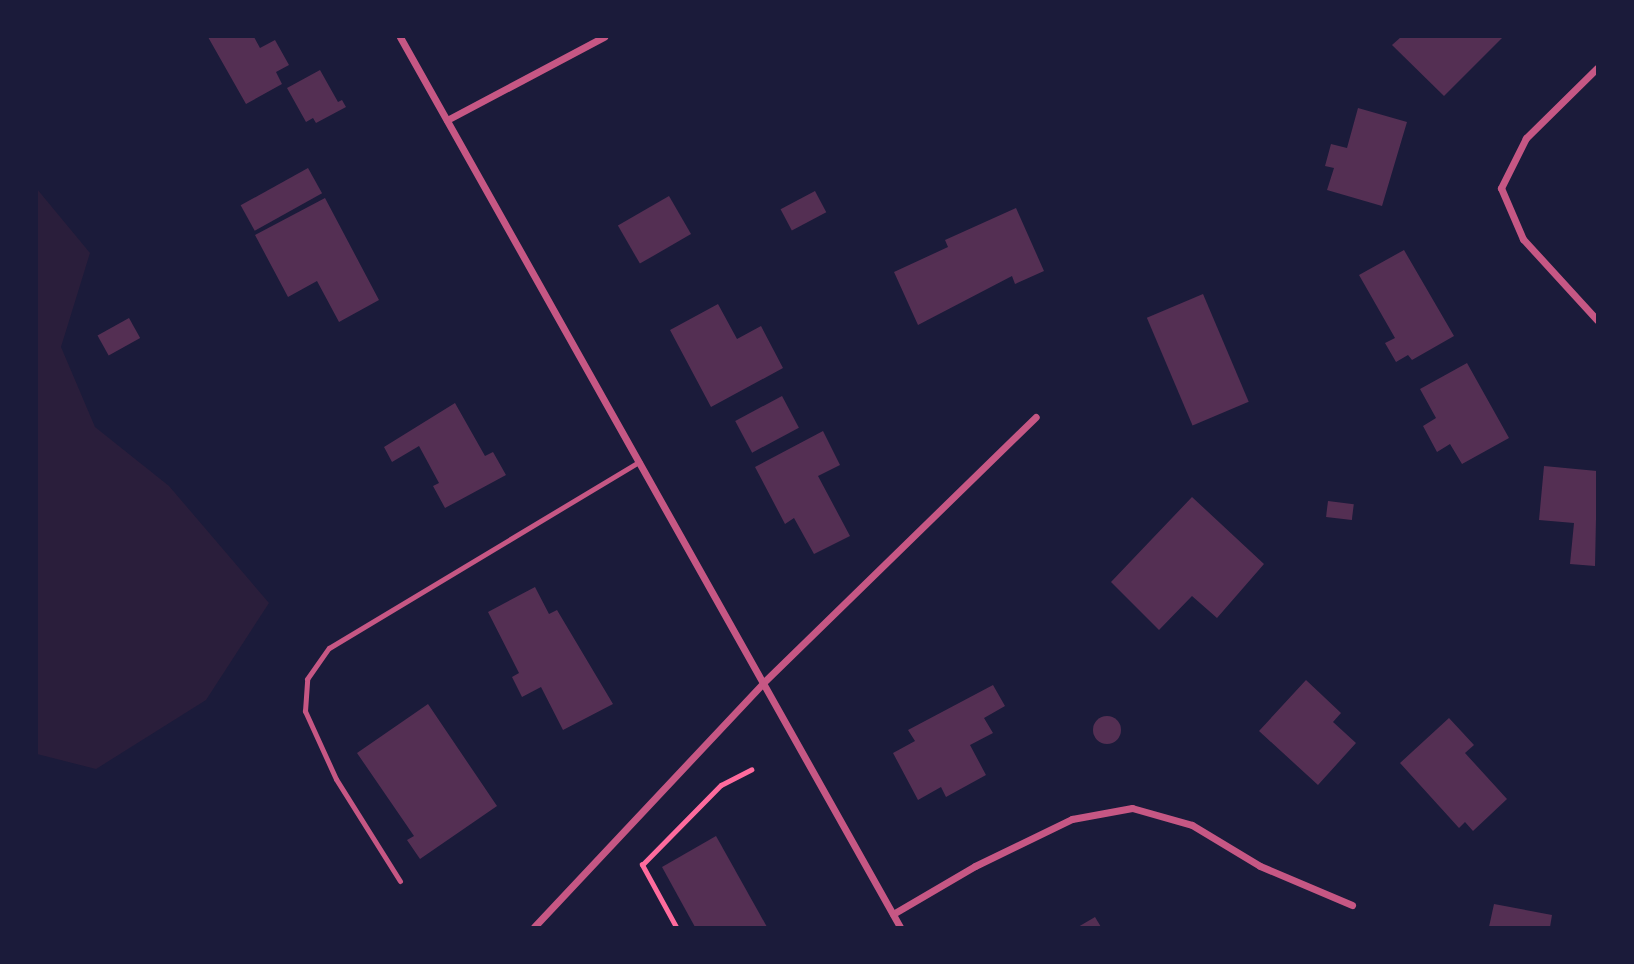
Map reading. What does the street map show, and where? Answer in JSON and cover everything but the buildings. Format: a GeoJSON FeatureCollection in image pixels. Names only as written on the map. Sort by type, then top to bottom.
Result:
{"type":"FeatureCollection","features":[{"type":"Feature","properties":{"kind":"street"},"geometry":{"type":"LineString","coordinates":[[400,37],[900,927]]}},
{"type":"Feature","properties":{"kind":"street"},"geometry":{"type":"LineString","coordinates":[[447,120],[604,37]]}},
{"type":"Feature","properties":{"kind":"street"},"geometry":{"type":"LineString","coordinates":[[1597,68],[1526,138],[1501,188],[1523,239],[1597,320]]}},
{"type":"Feature","properties":{"kind":"street"},"geometry":{"type":"LineString","coordinates":[[534,927],[763,683],[1036,417]]}},
{"type":"Feature","properties":{"kind":"street"},"geometry":{"type":"LineString","coordinates":[[893,914],[975,866],[1072,819],[1132,808],[1192,825],[1260,866],[1352,905]]}},
{"type":"Feature","properties":{"kind":"lane"},"geometry":{"type":"LineString","coordinates":[[400,881],[336,779],[304,711],[307,679],[329,648],[639,462]]}},
{"type":"Feature","properties":{"kind":"path"},"geometry":{"type":"LineString","coordinates":[[676,927],[642,865],[722,785],[751,770]]}},
{"type":"Feature","properties":{"kind":"shaded area"},"geometry":{"type":"Polygon","coordinates":[[[37,189],[90,253],[61,347],[95,427],[169,486],[269,603],[206,700],[96,769],[37,754],[37,189]]]}}]}
